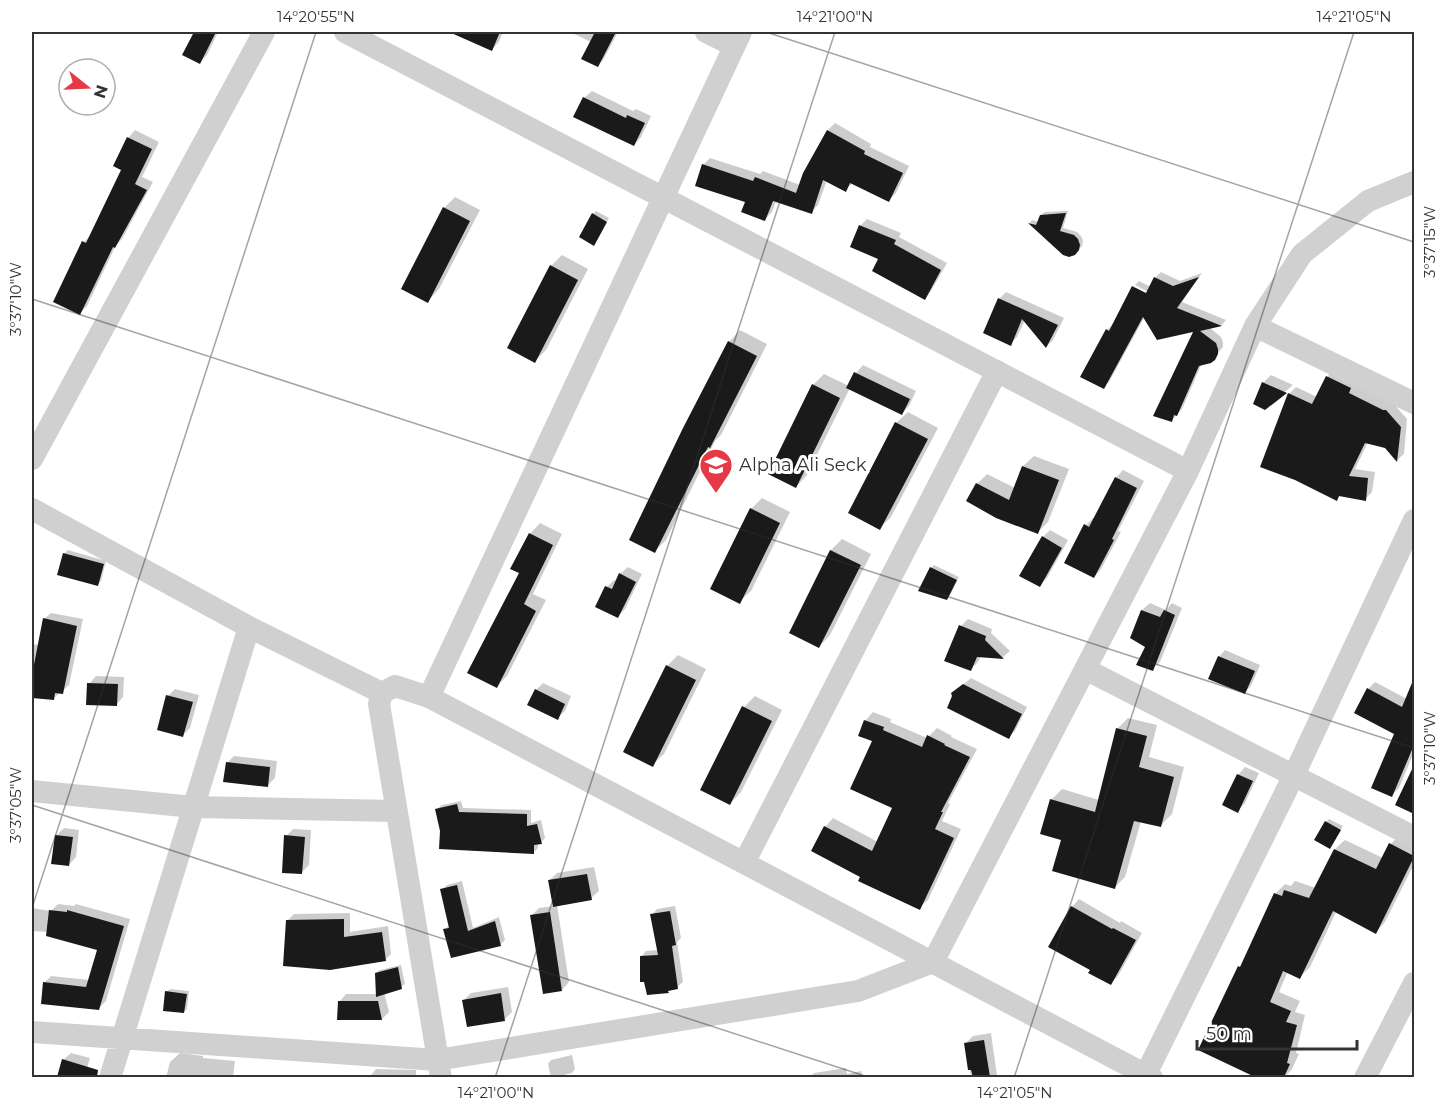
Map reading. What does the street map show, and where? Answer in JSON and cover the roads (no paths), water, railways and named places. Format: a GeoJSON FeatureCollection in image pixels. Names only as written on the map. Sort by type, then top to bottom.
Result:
{"type":"FeatureCollection","features":[{"type":"Feature","properties":{"kind":"street"},"geometry":{"type":"LineString","coordinates":[[32,459],[264,32]]}},
{"type":"Feature","properties":{"kind":"street"},"geometry":{"type":"LineString","coordinates":[[345,32],[1188,471]]}},
{"type":"Feature","properties":{"kind":"street"},"geometry":{"type":"LineString","coordinates":[[429,697],[737,39],[706,32]]}},
{"type":"Feature","properties":{"kind":"street"},"geometry":{"type":"LineString","coordinates":[[32,1032],[122,1038],[439,1069],[858,991],[933,962],[1188,471],[1255,326],[1302,254],[1368,201],[1414,182]]}},
{"type":"Feature","properties":{"kind":"street"},"geometry":{"type":"LineString","coordinates":[[1255,326],[1414,403]]}},
{"type":"Feature","properties":{"kind":"street"},"geometry":{"type":"LineString","coordinates":[[744,863],[997,371]]}},
{"type":"Feature","properties":{"kind":"street"},"geometry":{"type":"LineString","coordinates":[[32,509],[249,627],[382,693]]}},
{"type":"Feature","properties":{"kind":"street"},"geometry":{"type":"LineString","coordinates":[[439,1069],[395,811],[379,704],[382,693],[395,686],[429,697],[1147,1076],[1294,775],[1414,520]]}},
{"type":"Feature","properties":{"kind":"street"},"geometry":{"type":"LineString","coordinates":[[110,1077],[249,627]]}},
{"type":"Feature","properties":{"kind":"street"},"geometry":{"type":"LineString","coordinates":[[1085,669],[1414,837]]}},
{"type":"Feature","properties":{"kind":"street"},"geometry":{"type":"LineString","coordinates":[[32,791],[193,807],[395,811]]}},
{"type":"Feature","properties":{"kind":"street"},"geometry":{"type":"LineString","coordinates":[[1365,1077],[1414,983]]}},
{"type":"Feature","properties":{"kind":"place","name":"Alpha Ali Seck"},"geometry":{"type":"Point","coordinates":[716,494]}}]}
